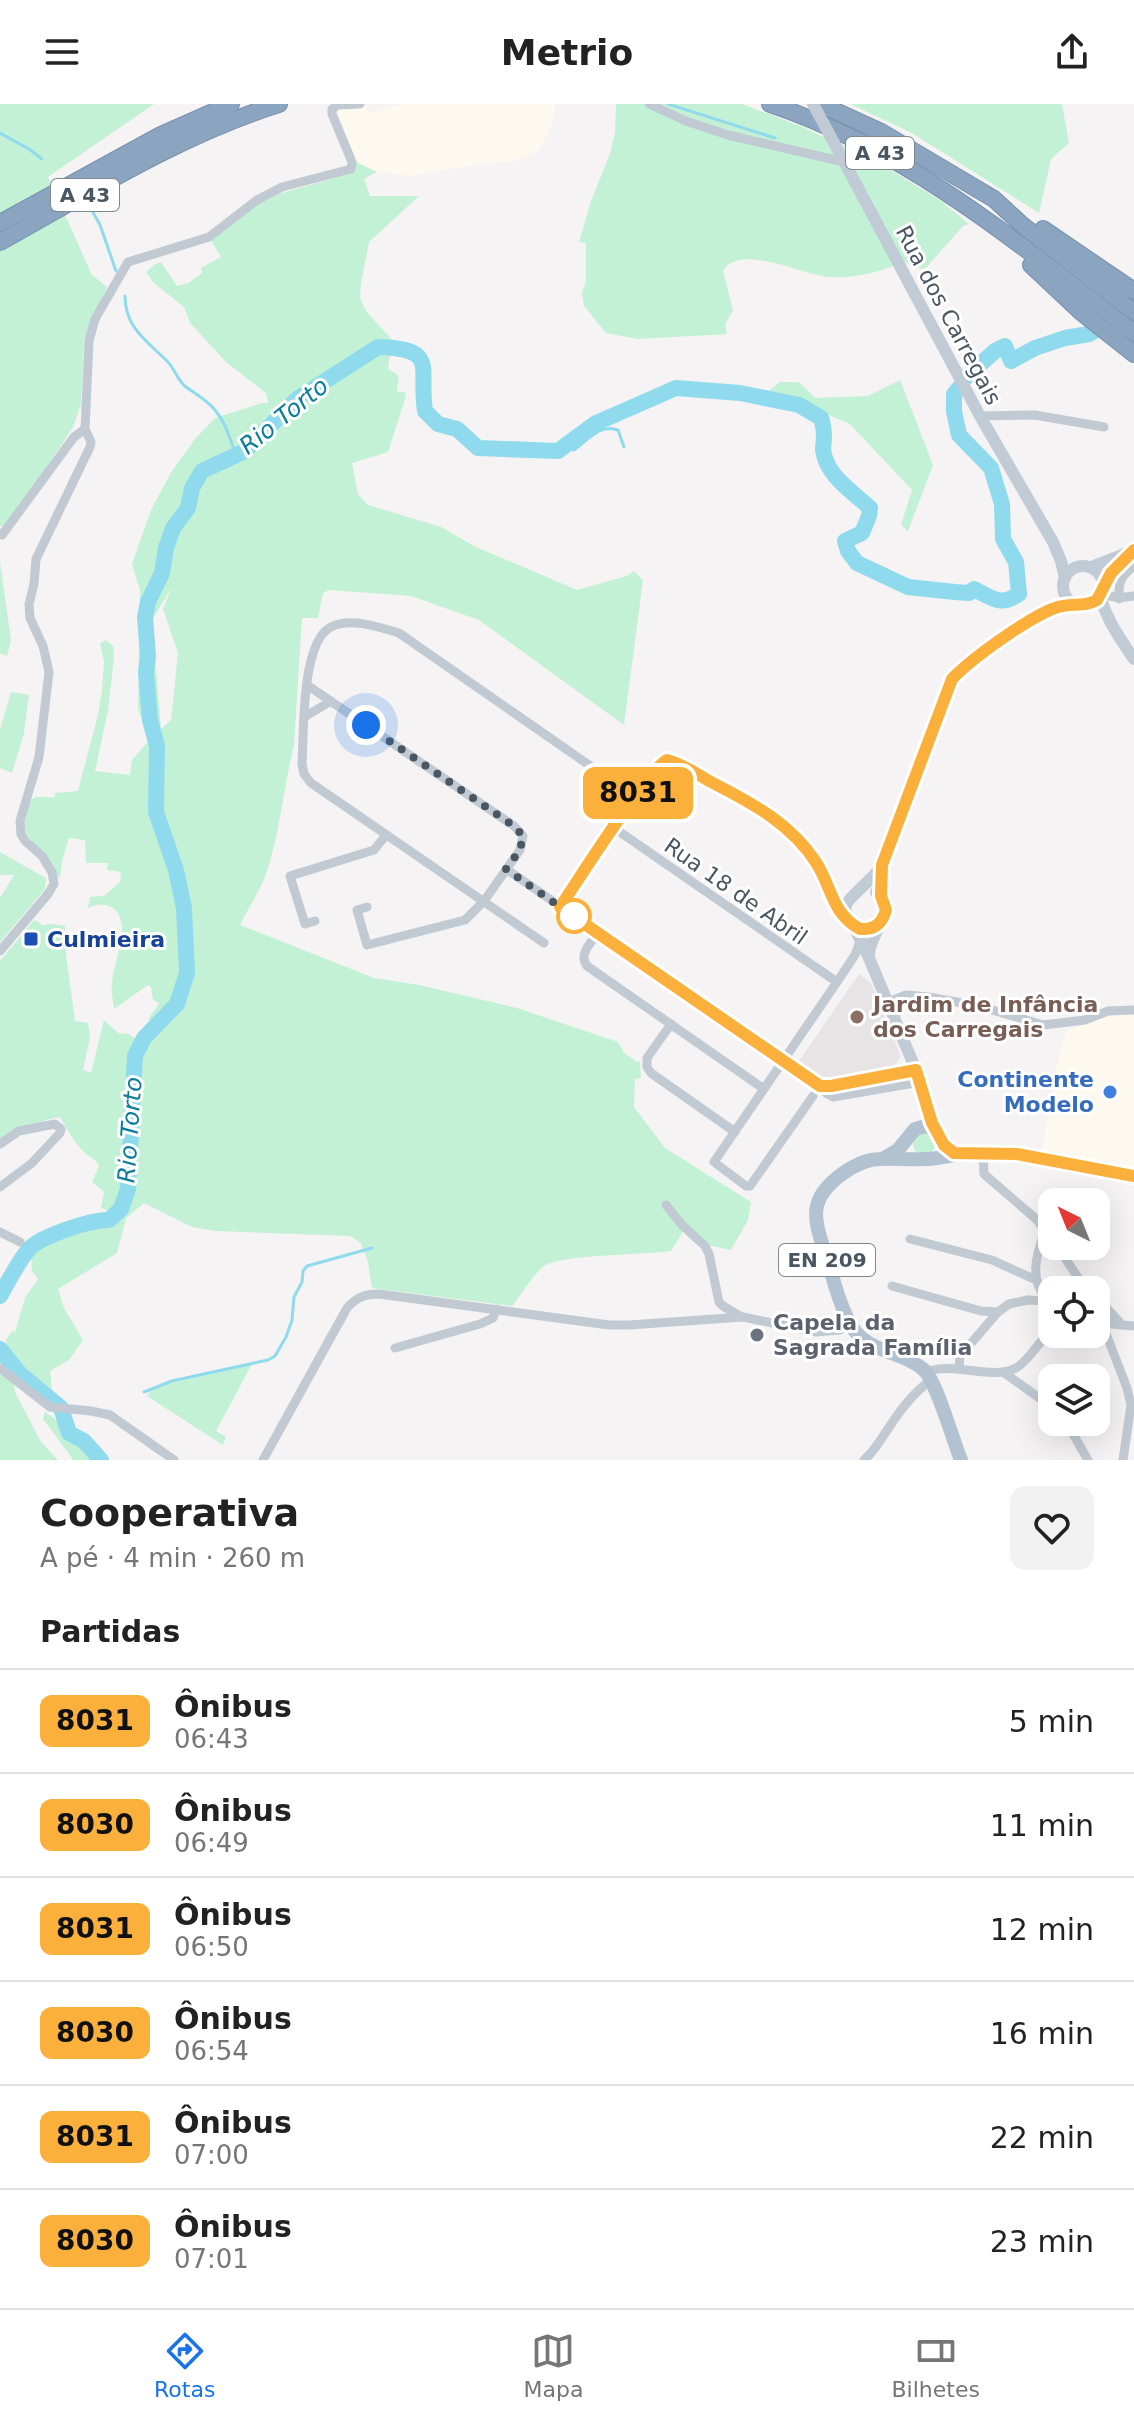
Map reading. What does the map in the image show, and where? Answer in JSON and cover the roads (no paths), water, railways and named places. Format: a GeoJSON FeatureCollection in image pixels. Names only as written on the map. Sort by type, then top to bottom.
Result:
{"type":"FeatureCollection","features":[{"type":"Feature","properties":{"kind":"highway","name":"A 43"},"geometry":{"type":"LineString","coordinates":[[0,242],[231,104]]}},
{"type":"Feature","properties":{"kind":"highway","name":"A 43"},"geometry":{"type":"LineString","coordinates":[[0,223],[166,142],[213,129],[279,104]]}},
{"type":"Feature","properties":{"kind":"highway","name":"A 43"},"geometry":{"type":"LineString","coordinates":[[770,104],[804,115],[871,148],[937,185],[981,217],[1016,231]]}},
{"type":"Feature","properties":{"kind":"highway","name":"A 43"},"geometry":{"type":"LineString","coordinates":[[820,104],[881,132],[994,199],[1016,231]]}},
{"type":"Feature","properties":{"kind":"highway"},"geometry":{"type":"LineString","coordinates":[[1016,231],[1134,291]]}},
{"type":"Feature","properties":{"kind":"highway"},"geometry":{"type":"LineString","coordinates":[[1016,231],[1134,312]]}},
{"type":"Feature","properties":{"kind":"highway"},"geometry":{"type":"LineString","coordinates":[[1016,231],[1134,333]]}},
{"type":"Feature","properties":{"kind":"highway"},"geometry":{"type":"LineString","coordinates":[[1016,231],[1081,312],[1134,354]]}},
{"type":"Feature","properties":{"kind":"main road"},"geometry":{"type":"LineString","coordinates":[[958,1153],[946,1148],[938,1135],[926,1126],[912,1133],[907,1143],[911,1153],[926,1159],[958,1153],[1017,1154],[1134,1176]]}},
{"type":"Feature","properties":{"kind":"main road","name":"EN 209"},"geometry":{"type":"LineString","coordinates":[[883,1159],[898,1150],[912,1133]]}},
{"type":"Feature","properties":{"kind":"main road"},"geometry":{"type":"LineString","coordinates":[[926,1159],[939,1151],[938,1135]]}},
{"type":"Feature","properties":{"kind":"main road"},"geometry":{"type":"LineString","coordinates":[[991,1153],[1134,1186]]}},
{"type":"Feature","properties":{"kind":"main road","name":"EN 209"},"geometry":{"type":"LineString","coordinates":[[926,1159],[883,1159],[865,1162],[848,1170],[824,1190],[816,1203],[816,1225],[851,1324],[865,1341],[913,1363],[929,1376]]}},
{"type":"Feature","properties":{"kind":"main road"},"geometry":{"type":"LineString","coordinates":[[929,1376],[961,1460]]}},
{"type":"Feature","properties":{"kind":"street"},"geometry":{"type":"LineString","coordinates":[[0,951],[54,884],[48,864],[21,834],[20,821],[39,757],[49,672],[29,611],[36,559],[90,447],[85,429],[89,341],[95,319],[128,262],[209,237],[257,200],[282,187],[351,169],[352,162],[332,109],[338,105],[360,104]]}},
{"type":"Feature","properties":{"kind":"street"},"geometry":{"type":"LineString","coordinates":[[649,104],[728,135],[842,159]]}},
{"type":"Feature","properties":{"kind":"street","name":"Rua dos Carregais"},"geometry":{"type":"LineString","coordinates":[[813,104],[980,416],[1053,542],[1061,561],[1064,582]]}},
{"type":"Feature","properties":{"kind":"street"},"geometry":{"type":"LineString","coordinates":[[980,416],[1035,415],[1104,427]]}},
{"type":"Feature","properties":{"kind":"street"},"geometry":{"type":"LineString","coordinates":[[0,535],[16,518],[74,437],[85,429]]}},
{"type":"Feature","properties":{"kind":"street","name":"Rua dos Carregais"},"geometry":{"type":"LineString","coordinates":[[1053,542],[1087,566]]}},
{"type":"Feature","properties":{"kind":"street"},"geometry":{"type":"LineString","coordinates":[[1041,614],[1076,567],[1134,550]]}},
{"type":"Feature","properties":{"kind":"street"},"geometry":{"type":"LineString","coordinates":[[840,902],[861,890],[882,865],[952,679],[965,664],[1041,614],[1059,606],[1091,604],[1111,573],[1134,550]]}},
{"type":"Feature","properties":{"kind":"street"},"geometry":{"type":"LineString","coordinates":[[1087,566],[1097,572],[1104,610],[1134,659]]}},
{"type":"Feature","properties":{"kind":"street"},"geometry":{"type":"LineString","coordinates":[[1119,599],[1120,580],[1134,566]]}},
{"type":"Feature","properties":{"kind":"street"},"geometry":{"type":"LineString","coordinates":[[1064,582],[1069,600],[1099,615],[1114,629]]}},
{"type":"Feature","properties":{"kind":"street"},"geometry":{"type":"LineString","coordinates":[[1102,591],[1119,599],[1134,596]]}},
{"type":"Feature","properties":{"kind":"street"},"geometry":{"type":"LineString","coordinates":[[544,943],[311,783],[304,774],[308,667],[315,644],[332,626],[347,623],[376,626],[399,633],[635,797]]}},
{"type":"Feature","properties":{"kind":"street"},"geometry":{"type":"LineString","coordinates":[[307,685],[514,826],[523,836],[520,850],[484,901],[465,920],[367,945],[357,910],[367,907]]}},
{"type":"Feature","properties":{"kind":"street"},"geometry":{"type":"LineString","coordinates":[[306,716],[331,701]]}},
{"type":"Feature","properties":{"kind":"street"},"geometry":{"type":"LineString","coordinates":[[560,907],[660,763],[667,760],[675,762],[765,810],[807,849],[861,939],[918,1076],[938,1135]]}},
{"type":"Feature","properties":{"kind":"street","name":"Rua 18 de Abril"},"geometry":{"type":"LineString","coordinates":[[614,828],[837,982]]}},
{"type":"Feature","properties":{"kind":"street"},"geometry":{"type":"LineString","coordinates":[[315,921],[305,924],[290,876],[374,850],[386,835]]}},
{"type":"Feature","properties":{"kind":"street"},"geometry":{"type":"LineString","coordinates":[[869,958],[871,940],[886,910],[881,896],[882,865]]}},
{"type":"Feature","properties":{"kind":"street"},"geometry":{"type":"LineString","coordinates":[[506,869],[833,1097],[918,1076]]}},
{"type":"Feature","properties":{"kind":"street"},"geometry":{"type":"LineString","coordinates":[[861,890],[881,896]]}},
{"type":"Feature","properties":{"kind":"street"},"geometry":{"type":"LineString","coordinates":[[851,922],[867,929],[880,924]]}},
{"type":"Feature","properties":{"kind":"street"},"geometry":{"type":"LineString","coordinates":[[598,933],[583,954],[587,966],[764,1089]]}},
{"type":"Feature","properties":{"kind":"street"},"geometry":{"type":"LineString","coordinates":[[813,1096],[750,1186],[714,1162],[855,955],[861,939]]}},
{"type":"Feature","properties":{"kind":"street"},"geometry":{"type":"LineString","coordinates":[[888,1002],[906,995],[928,997],[979,1006],[1043,1025],[1085,1020],[1108,1011],[1134,1010]]}},
{"type":"Feature","properties":{"kind":"street"},"geometry":{"type":"LineString","coordinates":[[671,1024],[647,1058],[647,1067],[651,1073],[735,1132]]}},
{"type":"Feature","properties":{"kind":"street"},"geometry":{"type":"LineString","coordinates":[[820,1086],[918,1076]]}},
{"type":"Feature","properties":{"kind":"street"},"geometry":{"type":"LineString","coordinates":[[846,1083],[848,1094]]}},
{"type":"Feature","properties":{"kind":"street"},"geometry":{"type":"LineString","coordinates":[[912,1133],[927,1104]]}},
{"type":"Feature","properties":{"kind":"street"},"geometry":{"type":"LineString","coordinates":[[0,1144],[19,1131],[55,1124],[61,1129],[32,1163],[0,1187]]}},
{"type":"Feature","properties":{"kind":"street"},"geometry":{"type":"LineString","coordinates":[[991,1153],[984,1174],[1038,1221]]}},
{"type":"Feature","properties":{"kind":"street"},"geometry":{"type":"LineString","coordinates":[[666,1205],[705,1246],[719,1302],[743,1317]]}},
{"type":"Feature","properties":{"kind":"street"},"geometry":{"type":"LineString","coordinates":[[0,1232],[20,1242]]}},
{"type":"Feature","properties":{"kind":"street"},"geometry":{"type":"LineString","coordinates":[[910,1239],[992,1260],[1036,1280]]}},
{"type":"Feature","properties":{"kind":"street"},"geometry":{"type":"LineString","coordinates":[[1038,1257],[1035,1263],[1038,1287]]}},
{"type":"Feature","properties":{"kind":"street"},"geometry":{"type":"LineString","coordinates":[[892,1286],[981,1311],[998,1312]]}},
{"type":"Feature","properties":{"kind":"street"},"geometry":{"type":"LineString","coordinates":[[263,1460],[339,1321],[354,1300],[366,1295],[379,1294],[629,1325],[743,1317],[816,1332],[840,1330],[851,1324]]}},
{"type":"Feature","properties":{"kind":"street"},"geometry":{"type":"LineString","coordinates":[[959,1369],[960,1356],[998,1312],[1009,1304],[1038,1301]]}},
{"type":"Feature","properties":{"kind":"street"},"geometry":{"type":"LineString","coordinates":[[395,1348],[488,1321],[493,1318],[496,1309]]}},
{"type":"Feature","properties":{"kind":"street"},"geometry":{"type":"LineString","coordinates":[[1110,1312],[1122,1325]]}},
{"type":"Feature","properties":{"kind":"street"},"geometry":{"type":"LineString","coordinates":[[1110,1324],[1134,1326]]}},
{"type":"Feature","properties":{"kind":"street"},"geometry":{"type":"LineString","coordinates":[[864,1460],[933,1370],[1003,1372],[1015,1369],[1038,1344]]}},
{"type":"Feature","properties":{"kind":"street"},"geometry":{"type":"LineString","coordinates":[[1109,1348],[1132,1403],[1123,1460]]}},
{"type":"Feature","properties":{"kind":"street"},"geometry":{"type":"LineString","coordinates":[[0,1368],[50,1407],[110,1415],[174,1460]]}},
{"type":"Feature","properties":{"kind":"street"},"geometry":{"type":"LineString","coordinates":[[1003,1372],[1038,1398]]}},
{"type":"Feature","properties":{"kind":"street"},"geometry":{"type":"LineString","coordinates":[[1074,1436],[1088,1460]]}},
{"type":"Feature","properties":{"kind":"waterway"},"geometry":{"type":"LineString","coordinates":[[668,104],[775,138]]}},
{"type":"Feature","properties":{"kind":"waterway"},"geometry":{"type":"LineString","coordinates":[[0,133],[42,159]]}},
{"type":"Feature","properties":{"kind":"waterway"},"geometry":{"type":"LineString","coordinates":[[90,207],[100,225],[116,271]]}},
{"type":"Feature","properties":{"kind":"waterway"},"geometry":{"type":"LineString","coordinates":[[125,296],[133,325],[170,364],[183,384],[215,410],[236,455]]}},
{"type":"Feature","properties":{"kind":"waterway","name":"Rio Torto"},"geometry":{"type":"LineString","coordinates":[[965,378],[1005,346],[1011,361],[1035,348],[1089,334],[1134,309]]}},
{"type":"Feature","properties":{"kind":"waterway","name":"Rio Torto"},"geometry":{"type":"LineString","coordinates":[[0,1296],[31,1247],[68,1229],[109,1220],[121,1209],[128,1189],[135,1056],[144,1038],[177,1004],[187,973],[184,908],[176,870],[156,812],[157,746],[150,720],[145,617],[148,602],[162,573],[173,528],[188,508],[192,488],[202,471],[245,451],[297,399],[378,347],[411,352],[418,357],[422,363],[425,411],[438,424],[457,429],[478,448],[558,451],[596,423],[676,388],[740,393],[799,405],[821,418],[825,460],[841,483],[870,508],[862,533],[845,541],[857,563],[908,587],[969,593],[974,589],[996,600],[1006,600],[1019,594],[1016,562],[1003,539],[1002,504],[991,468],[959,435],[954,411],[954,394],[959,388]]}},
{"type":"Feature","properties":{"kind":"waterway"},"geometry":{"type":"LineString","coordinates":[[565,445],[574,450],[594,434],[612,428],[618,430],[624,447]]}},
{"type":"Feature","properties":{"kind":"waterway"},"geometry":{"type":"LineString","coordinates":[[144,1392],[172,1381],[275,1356],[286,1337],[292,1320],[294,1297],[307,1266],[372,1248]]}},
{"type":"Feature","properties":{"kind":"waterway","name":"Rio Torto"},"geometry":{"type":"LineString","coordinates":[[0,1349],[20,1374],[61,1408],[69,1433],[84,1441],[101,1460]]}},
{"type":"Feature","properties":{"kind":"place","name":"Culmieira"},"geometry":{"type":"Point","coordinates":[31,939]}},
{"type":"Feature","properties":{"kind":"place","name":"Jardim de Infância dos Carregais"},"geometry":{"type":"Point","coordinates":[857,1017]}},
{"type":"Feature","properties":{"kind":"place","name":"Continente Modelo"},"geometry":{"type":"Point","coordinates":[1110,1092]}},
{"type":"Feature","properties":{"kind":"place","name":"Capela da Sagrada Família"},"geometry":{"type":"Point","coordinates":[757,1335]}}]}
